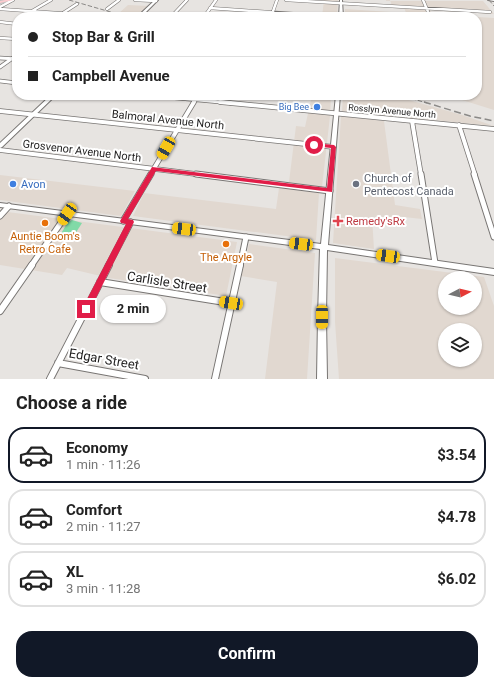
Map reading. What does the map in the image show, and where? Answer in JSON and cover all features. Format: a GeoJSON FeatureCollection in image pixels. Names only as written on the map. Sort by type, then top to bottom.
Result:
{"type":"FeatureCollection","features":[{"type":"Feature","properties":{"kind":"main road"},"geometry":{"type":"LineString","coordinates":[[0,2],[12,0]]}},
{"type":"Feature","properties":{"kind":"main road"},"geometry":{"type":"LineString","coordinates":[[489,0],[494,0]]}},
{"type":"Feature","properties":{"kind":"main road"},"geometry":{"type":"LineString","coordinates":[[145,12],[157,1]]}},
{"type":"Feature","properties":{"kind":"main road"},"geometry":{"type":"LineString","coordinates":[[0,146],[49,100]]}},
{"type":"Feature","properties":{"kind":"main road"},"geometry":{"type":"LineString","coordinates":[[322,379],[324,248],[337,100]]}},
{"type":"Feature","properties":{"kind":"main road"},"geometry":{"type":"LineString","coordinates":[[0,205],[246,237],[494,272]]}},
{"type":"Feature","properties":{"kind":"street"},"geometry":{"type":"LineString","coordinates":[[0,8],[12,0]]}},
{"type":"Feature","properties":{"kind":"street"},"geometry":{"type":"LineString","coordinates":[[32,11],[50,0]]}},
{"type":"Feature","properties":{"kind":"street"},"geometry":{"type":"LineString","coordinates":[[108,9],[119,0]]}},
{"type":"Feature","properties":{"kind":"street"},"geometry":{"type":"LineString","coordinates":[[135,0],[157,1]]}},
{"type":"Feature","properties":{"kind":"street"},"geometry":{"type":"LineString","coordinates":[[175,12],[186,0]]}},
{"type":"Feature","properties":{"kind":"street"},"geometry":{"type":"LineString","coordinates":[[207,12],[216,0]]}},
{"type":"Feature","properties":{"kind":"street"},"geometry":{"type":"LineString","coordinates":[[210,8],[273,12],[277,0]]}},
{"type":"Feature","properties":{"kind":"street"},"geometry":{"type":"LineString","coordinates":[[286,0],[341,2],[490,12]]}},
{"type":"Feature","properties":{"kind":"street"},"geometry":{"type":"LineString","coordinates":[[423,0],[428,12]]}},
{"type":"Feature","properties":{"kind":"street"},"geometry":{"type":"LineString","coordinates":[[65,12],[77,4]]}},
{"type":"Feature","properties":{"kind":"street"},"geometry":{"type":"LineString","coordinates":[[0,8],[48,12]]}},
{"type":"Feature","properties":{"kind":"street"},"geometry":{"type":"LineString","coordinates":[[0,22],[12,23]]}},
{"type":"Feature","properties":{"kind":"street"},"geometry":{"type":"LineString","coordinates":[[0,38],[12,39]]}},
{"type":"Feature","properties":{"kind":"street"},"geometry":{"type":"LineString","coordinates":[[0,58],[12,59]]}},
{"type":"Feature","properties":{"kind":"street"},"geometry":{"type":"LineString","coordinates":[[0,67],[12,59]]}},
{"type":"Feature","properties":{"kind":"street"},"geometry":{"type":"LineString","coordinates":[[0,81],[12,82]]}},
{"type":"Feature","properties":{"kind":"street"},"geometry":{"type":"LineString","coordinates":[[50,379],[100,282],[127,222],[154,169],[195,100]]}},
{"type":"Feature","properties":{"kind":"street","name":"Rosslyn Avenue North"},"geometry":{"type":"LineString","coordinates":[[195,100],[494,129]]}},
{"type":"Feature","properties":{"kind":"street","name":"Balmoral Avenue North"},"geometry":{"type":"LineString","coordinates":[[0,111],[334,147]]}},
{"type":"Feature","properties":{"kind":"street"},"geometry":{"type":"LineString","coordinates":[[412,121],[435,263]]}},
{"type":"Feature","properties":{"kind":"street"},"geometry":{"type":"LineString","coordinates":[[458,125],[494,237]]}},
{"type":"Feature","properties":{"kind":"street","name":"Grosvenor Avenue North"},"geometry":{"type":"LineString","coordinates":[[0,150],[330,191]]}},
{"type":"Feature","properties":{"kind":"street"},"geometry":{"type":"LineString","coordinates":[[0,216],[9,206]]}},
{"type":"Feature","properties":{"kind":"street"},"geometry":{"type":"LineString","coordinates":[[0,311],[67,214]]}},
{"type":"Feature","properties":{"kind":"street"},"geometry":{"type":"LineString","coordinates":[[214,379],[246,237]]}},
{"type":"Feature","properties":{"kind":"street","name":"Carlisle Street"},"geometry":{"type":"LineString","coordinates":[[100,282],[231,303]]}},
{"type":"Feature","properties":{"kind":"street","name":"Edgar Street"},"geometry":{"type":"LineString","coordinates":[[58,363],[145,379]]}},
{"type":"Feature","properties":{"kind":"shaded area"},"geometry":{"type":"Polygon","coordinates":[[[324,0],[338,0],[337,12],[323,12],[324,0]]]}},
{"type":"Feature","properties":{"kind":"shaded area"},"geometry":{"type":"Polygon","coordinates":[[[390,0],[483,1],[494,14],[482,13],[482,12],[430,10],[431,12],[406,12],[404,7],[392,6],[390,0]]]}},
{"type":"Feature","properties":{"kind":"shaded area"},"geometry":{"type":"Polygon","coordinates":[[[128,5],[148,6],[141,12],[120,12],[128,5]]]}},
{"type":"Feature","properties":{"kind":"shaded area"},"geometry":{"type":"Polygon","coordinates":[[[345,9],[391,12],[345,12],[345,9]]]}},
{"type":"Feature","properties":{"kind":"shaded area"},"geometry":{"type":"Polygon","coordinates":[[[482,17],[494,18],[494,110],[462,100],[482,100],[482,17]]]}},
{"type":"Feature","properties":{"kind":"shaded area"},"geometry":{"type":"Polygon","coordinates":[[[311,100],[331,100],[322,187],[289,182],[296,126],[305,127],[311,100]]]}},
{"type":"Feature","properties":{"kind":"shaded area"},"geometry":{"type":"Polygon","coordinates":[[[343,100],[409,100],[494,126],[342,111],[343,100]]]}},
{"type":"Feature","properties":{"kind":"shaded area"},"geometry":{"type":"Polygon","coordinates":[[[341,116],[384,121],[395,205],[420,209],[422,219],[395,216],[395,220],[372,217],[374,249],[333,243],[341,116]]]}},
{"type":"Feature","properties":{"kind":"shaded area"},"geometry":{"type":"Polygon","coordinates":[[[0,175],[135,191],[121,216],[0,200],[0,175]]]}},
{"type":"Feature","properties":{"kind":"shaded area"},"geometry":{"type":"Polygon","coordinates":[[[279,188],[319,193],[316,240],[133,216],[144,193],[276,209],[279,188]]]}},
{"type":"Feature","properties":{"kind":"shaded area"},"geometry":{"type":"Polygon","coordinates":[[[0,211],[237,242],[226,296],[109,278],[67,268],[62,275],[0,265],[0,211]]]}},
{"type":"Feature","properties":{"kind":"shaded area"},"geometry":{"type":"Polygon","coordinates":[[[249,244],[315,253],[307,379],[265,379],[277,282],[241,276],[249,244]]]}},
{"type":"Feature","properties":{"kind":"shaded area"},"geometry":{"type":"Polygon","coordinates":[[[335,258],[438,271],[438,315],[482,315],[482,277],[484,277],[494,306],[494,379],[339,379],[335,322],[335,258]]]}},
{"type":"Feature","properties":{"kind":"green space"},"geometry":{"type":"Polygon","coordinates":[[[72,220],[82,223],[70,242],[57,240],[68,222],[72,220]]]}},
{"type":"Feature","properties":{"kind":"railway"},"geometry":{"type":"LineString","coordinates":[[69,0],[111,12]]}},
{"type":"Feature","properties":{"kind":"railway"},"geometry":{"type":"LineString","coordinates":[[489,0],[494,6]]}},
{"type":"Feature","properties":{"kind":"railway"},"geometry":{"type":"LineString","coordinates":[[416,100],[427,103]]}},
{"type":"Feature","properties":{"kind":"railway"},"geometry":{"type":"LineString","coordinates":[[424,102],[470,116],[494,121]]}},
{"type":"Feature","properties":{"kind":"place","name":"Big Bee"},"geometry":{"type":"Point","coordinates":[317,107]}},
{"type":"Feature","properties":{"kind":"place","name":"Avon"},"geometry":{"type":"Point","coordinates":[13,184]}},
{"type":"Feature","properties":{"kind":"place","name":"Church of Pentecost Canada"},"geometry":{"type":"Point","coordinates":[356,184]}},
{"type":"Feature","properties":{"kind":"place","name":"Remedy'sRx"},"geometry":{"type":"Point","coordinates":[338,221]}},
{"type":"Feature","properties":{"kind":"place","name":"Auntie Boom's Retro Cafe"},"geometry":{"type":"Point","coordinates":[45,223]}},
{"type":"Feature","properties":{"kind":"place","name":"The Argyle"},"geometry":{"type":"Point","coordinates":[226,244]}},
{"type":"Feature","properties":{"kind":"route"},"geometry":{"type":"LineString","coordinates":[[86,309],[130,222],[124,221],[154,169],[330,191],[334,147],[314,145]]}}]}
